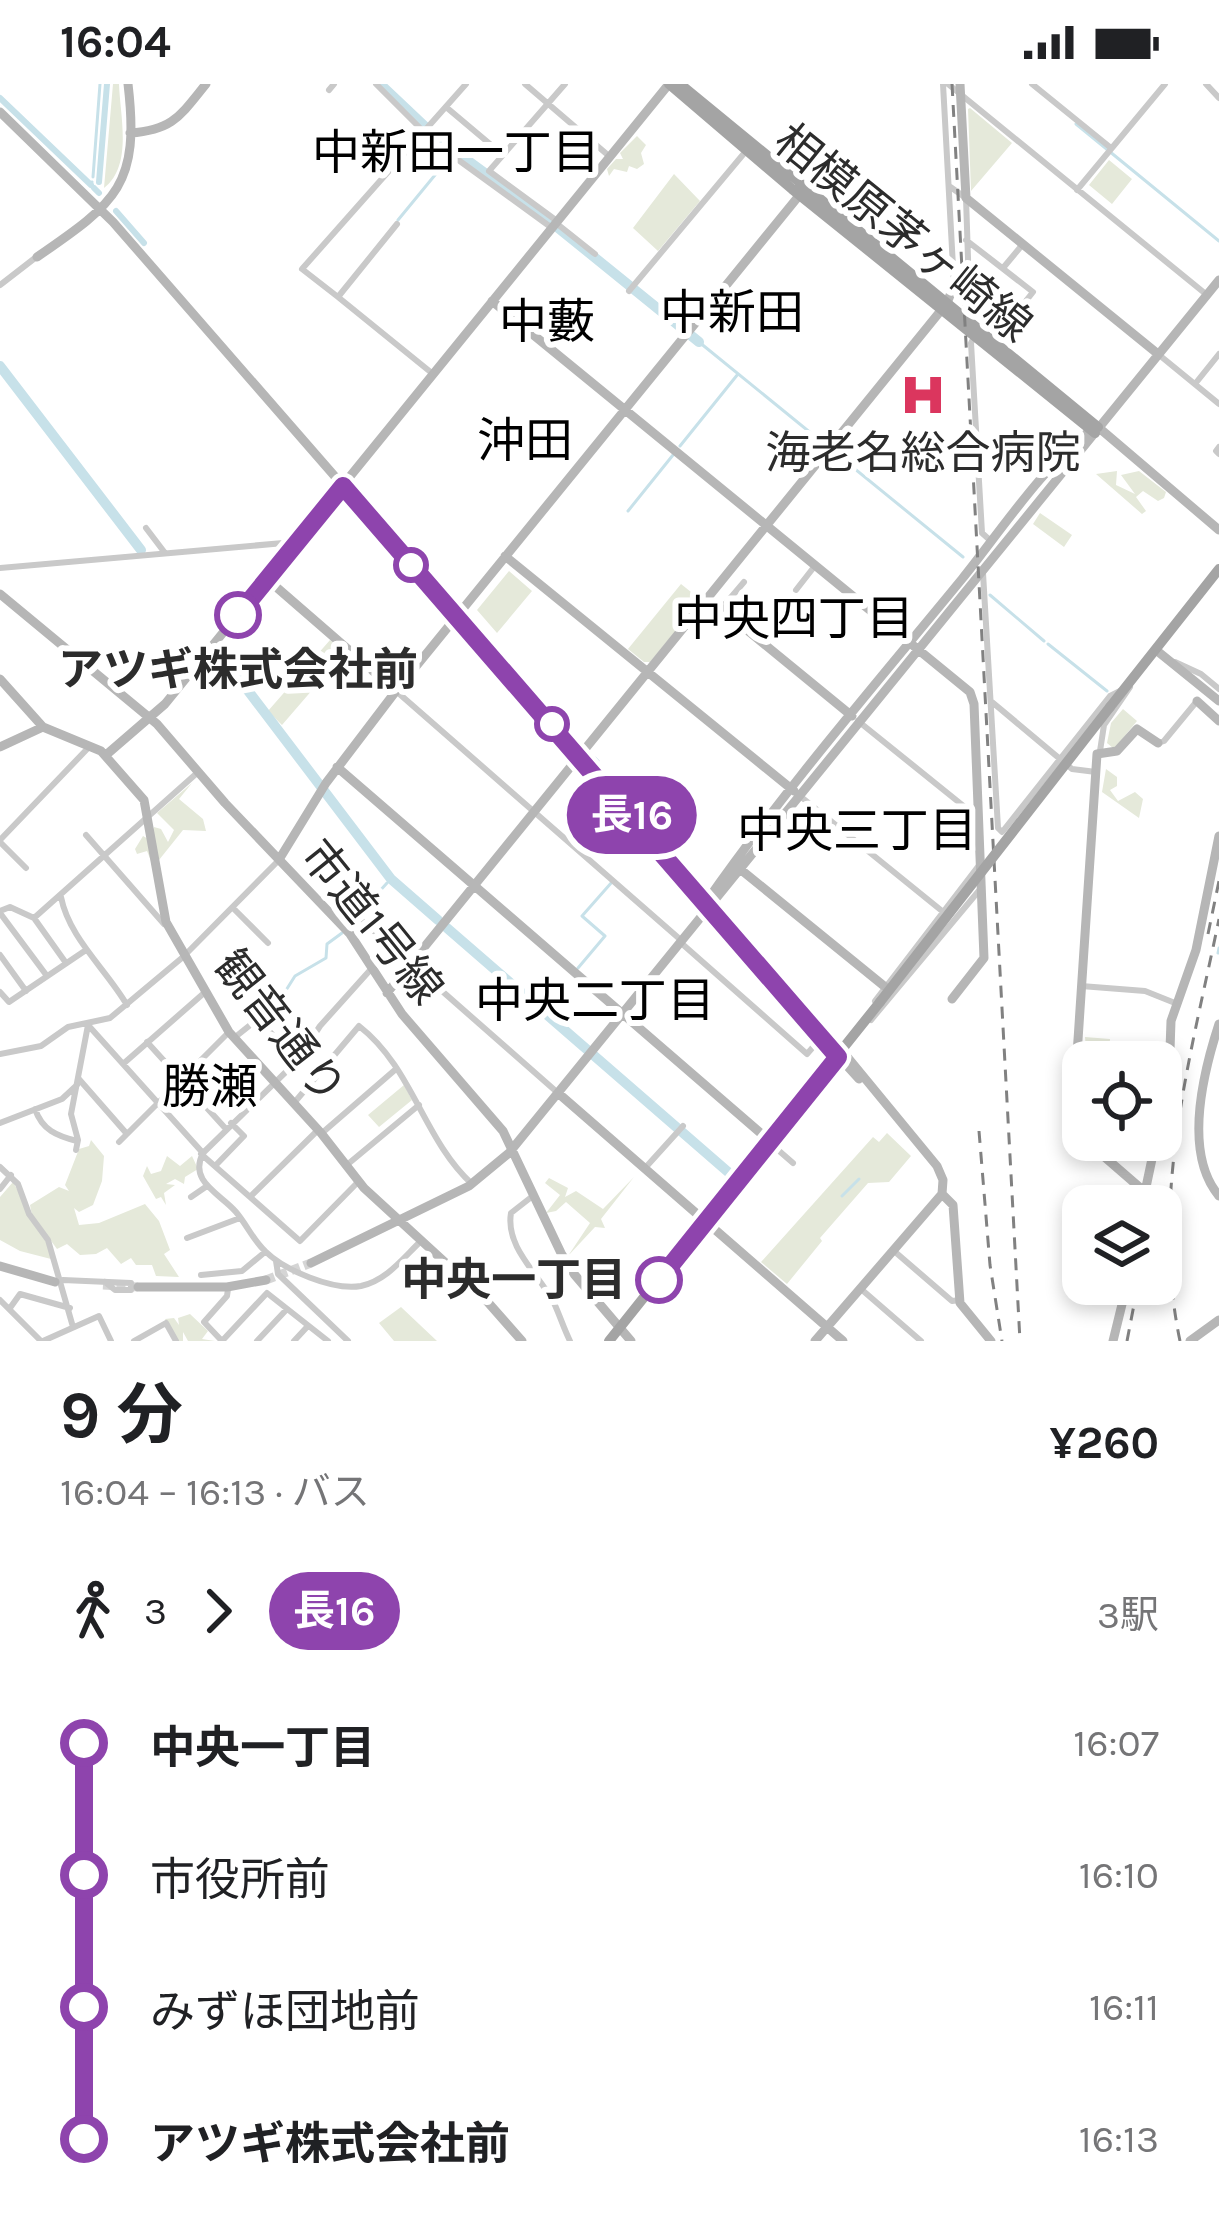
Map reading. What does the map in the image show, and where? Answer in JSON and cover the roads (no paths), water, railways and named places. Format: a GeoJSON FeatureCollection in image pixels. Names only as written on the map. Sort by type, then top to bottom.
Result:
{"type":"FeatureCollection","features":[{"type":"Feature","properties":{"kind":"main road","name":"相模原茅ヶ崎線"},"geometry":{"type":"LineString","coordinates":[[669,84],[746,151],[803,192]]}},
{"type":"Feature","properties":{"kind":"main road","name":"相模原茅ヶ崎線"},"geometry":{"type":"LineString","coordinates":[[680,84],[944,307],[974,338],[1097,431]]}},
{"type":"Feature","properties":{"kind":"main road","name":"相模原茅ヶ崎線"},"geometry":{"type":"LineString","coordinates":[[944,307],[970,322],[1097,431]]}},
{"type":"Feature","properties":{"kind":"main road"},"geometry":{"type":"LineString","coordinates":[[609,1341],[1133,678],[1161,654],[1219,569]]}},
{"type":"Feature","properties":{"kind":"street"},"geometry":{"type":"LineString","coordinates":[[0,285],[111,199],[127,173],[131,133],[127,84]]}},
{"type":"Feature","properties":{"kind":"street"},"geometry":{"type":"LineString","coordinates":[[131,133],[163,129],[206,84]]}},
{"type":"Feature","properties":{"kind":"street"},"geometry":{"type":"LineString","coordinates":[[376,84],[426,129],[595,254]]}},
{"type":"Feature","properties":{"kind":"street"},"geometry":{"type":"LineString","coordinates":[[525,84],[610,157]]}},
{"type":"Feature","properties":{"kind":"street"},"geometry":{"type":"LineString","coordinates":[[555,225],[489,170],[565,84]]}},
{"type":"Feature","properties":{"kind":"street"},"geometry":{"type":"LineString","coordinates":[[106,755],[151,718],[669,84]]}},
{"type":"Feature","properties":{"kind":"street"},"geometry":{"type":"LineString","coordinates":[[387,993],[944,307],[954,285],[946,84],[961,89],[1207,295]]}},
{"type":"Feature","properties":{"kind":"street"},"geometry":{"type":"LineString","coordinates":[[1032,84],[1110,150]]}},
{"type":"Feature","properties":{"kind":"street"},"geometry":{"type":"LineString","coordinates":[[1077,190],[1165,84]]}},
{"type":"Feature","properties":{"kind":"street"},"geometry":{"type":"LineString","coordinates":[[1206,84],[1219,98]]}},
{"type":"Feature","properties":{"kind":"street"},"geometry":{"type":"LineString","coordinates":[[433,374],[302,269],[460,86]]}},
{"type":"Feature","properties":{"kind":"street"},"geometry":{"type":"LineString","coordinates":[[961,89],[970,322]]}},
{"type":"Feature","properties":{"kind":"street"},"geometry":{"type":"LineString","coordinates":[[446,107],[503,155]]}},
{"type":"Feature","properties":{"kind":"street"},"geometry":{"type":"LineString","coordinates":[[0,112],[100,208],[941,1173],[942,1194],[815,1341]]}},
{"type":"Feature","properties":{"kind":"street"},"geometry":{"type":"LineString","coordinates":[[631,289],[746,151]]}},
{"type":"Feature","properties":{"kind":"street"},"geometry":{"type":"LineString","coordinates":[[950,186],[1218,403]]}},
{"type":"Feature","properties":{"kind":"street"},"geometry":{"type":"LineString","coordinates":[[0,1054],[41,1046],[68,1027],[110,1018],[183,957],[280,858],[337,767],[396,691],[803,192]]}},
{"type":"Feature","properties":{"kind":"street"},"geometry":{"type":"LineString","coordinates":[[338,297],[397,224]]}},
{"type":"Feature","properties":{"kind":"street"},"geometry":{"type":"LineString","coordinates":[[966,240],[1033,292],[1014,316],[968,282]]}},
{"type":"Feature","properties":{"kind":"street"},"geometry":{"type":"LineString","coordinates":[[1003,268],[1023,244]]}},
{"type":"Feature","properties":{"kind":"street"},"geometry":{"type":"LineString","coordinates":[[915,644],[981,571],[1219,280]]}},
{"type":"Feature","properties":{"kind":"street"},"geometry":{"type":"LineString","coordinates":[[492,302],[915,644],[964,685],[974,700],[984,960],[953,997]]}},
{"type":"Feature","properties":{"kind":"street"},"geometry":{"type":"LineString","coordinates":[[974,338],[982,533],[992,542]]}},
{"type":"Feature","properties":{"kind":"street"},"geometry":{"type":"LineString","coordinates":[[1195,384],[1219,354]]}},
{"type":"Feature","properties":{"kind":"street"},"geometry":{"type":"LineString","coordinates":[[1097,431],[1219,530]]}},
{"type":"Feature","properties":{"kind":"street"},"geometry":{"type":"LineString","coordinates":[[311,1264],[472,1184],[513,1149],[992,542],[1097,431]]}},
{"type":"Feature","properties":{"kind":"street"},"geometry":{"type":"LineString","coordinates":[[146,528],[166,554]]}},
{"type":"Feature","properties":{"kind":"street"},"geometry":{"type":"LineString","coordinates":[[0,568],[297,542]]}},
{"type":"Feature","properties":{"kind":"street"},"geometry":{"type":"LineString","coordinates":[[505,556],[942,911]]}},
{"type":"Feature","properties":{"kind":"street"},"geometry":{"type":"LineString","coordinates":[[796,590],[817,564]]}},
{"type":"Feature","properties":{"kind":"street"},"geometry":{"type":"LineString","coordinates":[[981,571],[986,588],[998,829],[1002,832],[1114,693],[1124,690]]}},
{"type":"Feature","properties":{"kind":"street"},"geometry":{"type":"LineString","coordinates":[[267,579],[807,1054],[821,1038]]}},
{"type":"Feature","properties":{"kind":"street"},"geometry":{"type":"LineString","coordinates":[[722,609],[744,582]]}},
{"type":"Feature","properties":{"kind":"street","name":"市道1号線"},"geometry":{"type":"LineString","coordinates":[[0,594],[151,718],[347,931],[387,993],[503,1131],[574,1274],[631,1341]]}},
{"type":"Feature","properties":{"kind":"street"},"geometry":{"type":"LineString","coordinates":[[708,598],[966,808],[980,811]]}},
{"type":"Feature","properties":{"kind":"street"},"geometry":{"type":"LineString","coordinates":[[745,628],[762,608]]}},
{"type":"Feature","properties":{"kind":"street"},"geometry":{"type":"LineString","coordinates":[[1161,654],[1219,701]]}},
{"type":"Feature","properties":{"kind":"street"},"geometry":{"type":"LineString","coordinates":[[1161,654],[1219,688]]}},
{"type":"Feature","properties":{"kind":"street"},"geometry":{"type":"LineString","coordinates":[[1080,1041],[1096,772],[1104,725],[1126,698],[1133,678]]}},
{"type":"Feature","properties":{"kind":"street","name":"観音通り"},"geometry":{"type":"LineString","coordinates":[[0,680],[43,728],[106,755],[144,800],[167,926],[231,1035],[358,1181],[485,1299],[522,1341]]}},
{"type":"Feature","properties":{"kind":"street"},"geometry":{"type":"LineString","coordinates":[[1100,751],[1117,751],[1137,729],[1158,743],[1164,741],[1197,701],[1219,721]]}},
{"type":"Feature","properties":{"kind":"street"},"geometry":{"type":"LineString","coordinates":[[992,702],[1072,769],[1096,772]]}},
{"type":"Feature","properties":{"kind":"street"},"geometry":{"type":"LineString","coordinates":[[0,748],[43,728]]}},
{"type":"Feature","properties":{"kind":"street"},"geometry":{"type":"LineString","coordinates":[[26,868],[0,841],[90,746]]}},
{"type":"Feature","properties":{"kind":"street"},"geometry":{"type":"LineString","coordinates":[[337,767],[792,1162]]}},
{"type":"Feature","properties":{"kind":"street"},"geometry":{"type":"LineString","coordinates":[[34,918],[197,773]]}},
{"type":"Feature","properties":{"kind":"street"},"geometry":{"type":"LineString","coordinates":[[709,905],[795,792]]}},
{"type":"Feature","properties":{"kind":"street"},"geometry":{"type":"LineString","coordinates":[[86,835],[167,926]]}},
{"type":"Feature","properties":{"kind":"street"},"geometry":{"type":"LineString","coordinates":[[1168,1041],[1175,1004],[1196,950],[1219,836]]}},
{"type":"Feature","properties":{"kind":"street"},"geometry":{"type":"LineString","coordinates":[[740,869],[884,986]]}},
{"type":"Feature","properties":{"kind":"street"},"geometry":{"type":"LineString","coordinates":[[859,1030],[884,986],[942,911],[983,872]]}},
{"type":"Feature","properties":{"kind":"street"},"geometry":{"type":"LineString","coordinates":[[859,1030],[878,1015],[983,872]]}},
{"type":"Feature","properties":{"kind":"street"},"geometry":{"type":"LineString","coordinates":[[60,894],[65,915],[86,950],[110,976],[127,1005]]}},
{"type":"Feature","properties":{"kind":"street"},"geometry":{"type":"LineString","coordinates":[[709,905],[821,1038],[840,1054]]}},
{"type":"Feature","properties":{"kind":"street"},"geometry":{"type":"LineString","coordinates":[[47,976],[0,912],[14,907],[34,918],[66,963]]}},
{"type":"Feature","properties":{"kind":"street"},"geometry":{"type":"LineString","coordinates":[[233,908],[264,941]]}},
{"type":"Feature","properties":{"kind":"street"},"geometry":{"type":"LineString","coordinates":[[347,931],[359,918],[843,1341]]}},
{"type":"Feature","properties":{"kind":"street"},"geometry":{"type":"LineString","coordinates":[[0,992],[9,1002],[86,950]]}},
{"type":"Feature","properties":{"kind":"street"},"geometry":{"type":"LineString","coordinates":[[0,955],[26,991]]}},
{"type":"Feature","properties":{"kind":"street"},"geometry":{"type":"LineString","coordinates":[[372,968],[298,1060],[202,1154],[198,1167],[207,1186],[276,1261],[334,1284],[354,1287],[382,1279],[421,1241]]}},
{"type":"Feature","properties":{"kind":"street"},"geometry":{"type":"LineString","coordinates":[[1081,986],[1144,991],[1175,1004]]}},
{"type":"Feature","properties":{"kind":"street"},"geometry":{"type":"LineString","coordinates":[[123,1064],[204,993]]}},
{"type":"Feature","properties":{"kind":"street"},"geometry":{"type":"LineString","coordinates":[[119,1142],[231,1035],[280,1001]]}},
{"type":"Feature","properties":{"kind":"street"},"geometry":{"type":"LineString","coordinates":[[258,1020],[298,1060]]}},
{"type":"Feature","properties":{"kind":"street"},"geometry":{"type":"LineString","coordinates":[[88,1024],[202,1154],[300,1241],[358,1181]]}},
{"type":"Feature","properties":{"kind":"street"},"geometry":{"type":"LineString","coordinates":[[35,1109],[40,1124],[77,1146],[71,1114],[88,1024]]}},
{"type":"Feature","properties":{"kind":"street"},"geometry":{"type":"LineString","coordinates":[[1219,1024],[1197,1139],[1201,1167],[1219,1196]]}},
{"type":"Feature","properties":{"kind":"street"},"geometry":{"type":"LineString","coordinates":[[294,1103],[359,1026],[381,1046],[422,1117],[441,1139],[451,1163],[472,1184]]}},
{"type":"Feature","properties":{"kind":"street"},"geometry":{"type":"LineString","coordinates":[[147,1042],[180,1082],[244,1136],[215,1166]]}},
{"type":"Feature","properties":{"kind":"street"},"geometry":{"type":"LineString","coordinates":[[251,1196],[396,1069]]}},
{"type":"Feature","properties":{"kind":"street"},"geometry":{"type":"LineString","coordinates":[[0,1123],[62,1099],[77,1081]]}},
{"type":"Feature","properties":{"kind":"street"},"geometry":{"type":"LineString","coordinates":[[77,1081],[127,1134]]}},
{"type":"Feature","properties":{"kind":"street"},"geometry":{"type":"LineString","coordinates":[[346,1166],[419,1105]]}},
{"type":"Feature","properties":{"kind":"street"},"geometry":{"type":"LineString","coordinates":[[646,1167],[680,1129]]}},
{"type":"Feature","properties":{"kind":"street"},"geometry":{"type":"LineString","coordinates":[[1109,1161],[1137,1185]]}},
{"type":"Feature","properties":{"kind":"street"},"geometry":{"type":"LineString","coordinates":[[0,1167],[21,1188],[29,1214],[48,1240],[74,1327]]}},
{"type":"Feature","properties":{"kind":"street"},"geometry":{"type":"LineString","coordinates":[[0,1189],[11,1175]]}},
{"type":"Feature","properties":{"kind":"street"},"geometry":{"type":"LineString","coordinates":[[191,1197],[207,1186]]}},
{"type":"Feature","properties":{"kind":"street"},"geometry":{"type":"LineString","coordinates":[[942,1194],[953,1205],[960,1300],[991,1341]]}},
{"type":"Feature","properties":{"kind":"street"},"geometry":{"type":"LineString","coordinates":[[534,1195],[511,1213],[510,1227],[528,1268],[553,1300],[570,1341]]}},
{"type":"Feature","properties":{"kind":"street"},"geometry":{"type":"LineString","coordinates":[[187,1238],[240,1218]]}},
{"type":"Feature","properties":{"kind":"street"},"geometry":{"type":"LineString","coordinates":[[895,1251],[952,1301],[960,1300]]}},
{"type":"Feature","properties":{"kind":"street"},"geometry":{"type":"LineString","coordinates":[[202,1275],[240,1272],[266,1252]]}},
{"type":"Feature","properties":{"kind":"street"},"geometry":{"type":"LineString","coordinates":[[276,1261],[278,1274],[348,1341]]}},
{"type":"Feature","properties":{"kind":"street"},"geometry":{"type":"LineString","coordinates":[[0,1266],[59,1281],[134,1285],[227,1287],[266,1280]]}},
{"type":"Feature","properties":{"kind":"street"},"geometry":{"type":"LineString","coordinates":[[240,1272],[240,1285]]}},
{"type":"Feature","properties":{"kind":"street"},"geometry":{"type":"LineString","coordinates":[[227,1287],[227,1296],[204,1322],[222,1341],[268,1293],[328,1341]]}},
{"type":"Feature","properties":{"kind":"street"},"geometry":{"type":"LineString","coordinates":[[861,1289],[921,1341]]}},
{"type":"Feature","properties":{"kind":"street"},"geometry":{"type":"LineString","coordinates":[[10,1307],[20,1294],[70,1308]]}},
{"type":"Feature","properties":{"kind":"street"},"geometry":{"type":"LineString","coordinates":[[0,1300],[42,1341],[99,1316],[111,1341]]}},
{"type":"Feature","properties":{"kind":"street"},"geometry":{"type":"LineString","coordinates":[[1113,1341],[1121,1305]]}},
{"type":"Feature","properties":{"kind":"street"},"geometry":{"type":"LineString","coordinates":[[257,1341],[288,1308]]}},
{"type":"Feature","properties":{"kind":"street"},"geometry":{"type":"LineString","coordinates":[[1198,1338],[1219,1320]]}},
{"type":"Feature","properties":{"kind":"street"},"geometry":{"type":"LineString","coordinates":[[134,1341],[166,1323],[176,1341]]}},
{"type":"Feature","properties":{"kind":"street"},"geometry":{"type":"LineString","coordinates":[[294,1341],[308,1327]]}},
{"type":"Feature","properties":{"kind":"waterway"},"geometry":{"type":"LineString","coordinates":[[93,177],[100,84]]}},
{"type":"Feature","properties":{"kind":"waterway"},"geometry":{"type":"LineString","coordinates":[[99,182],[107,84]]}},
{"type":"Feature","properties":{"kind":"waterway"},"geometry":{"type":"LineString","coordinates":[[380,84],[437,138],[541,214],[699,342]]}},
{"type":"Feature","properties":{"kind":"waterway"},"geometry":{"type":"LineString","coordinates":[[0,98],[91,185]]}},
{"type":"Feature","properties":{"kind":"waterway"},"geometry":{"type":"LineString","coordinates":[[1076,124],[1219,241]]}},
{"type":"Feature","properties":{"kind":"waterway"},"geometry":{"type":"LineString","coordinates":[[398,220],[449,158]]}},
{"type":"Feature","properties":{"kind":"waterway"},"geometry":{"type":"LineString","coordinates":[[94,188],[99,193]]}},
{"type":"Feature","properties":{"kind":"waterway"},"geometry":{"type":"LineString","coordinates":[[116,211],[144,243]]}},
{"type":"Feature","properties":{"kind":"waterway"},"geometry":{"type":"LineString","coordinates":[[699,342],[963,557]]}},
{"type":"Feature","properties":{"kind":"waterway"},"geometry":{"type":"LineString","coordinates":[[0,366],[141,550]]}},
{"type":"Feature","properties":{"kind":"waterway"},"geometry":{"type":"LineString","coordinates":[[680,446],[738,374]]}},
{"type":"Feature","properties":{"kind":"waterway"},"geometry":{"type":"LineString","coordinates":[[628,511],[673,455]]}},
{"type":"Feature","properties":{"kind":"waterway"},"geometry":{"type":"LineString","coordinates":[[990,595],[1044,641]]}},
{"type":"Feature","properties":{"kind":"waterway"},"geometry":{"type":"LineString","coordinates":[[470,616],[473,621]]}},
{"type":"Feature","properties":{"kind":"waterway"},"geometry":{"type":"LineString","coordinates":[[1048,644],[1107,691]]}},
{"type":"Feature","properties":{"kind":"waterway"},"geometry":{"type":"LineString","coordinates":[[221,655],[391,879],[438,920]]}},
{"type":"Feature","properties":{"kind":"waterway"},"geometry":{"type":"LineString","coordinates":[[595,758],[598,761]]}},
{"type":"Feature","properties":{"kind":"waterway"},"geometry":{"type":"LineString","coordinates":[[610,778],[639,808]]}},
{"type":"Feature","properties":{"kind":"waterway"},"geometry":{"type":"LineString","coordinates":[[578,968],[605,936],[582,916],[612,882]]}},
{"type":"Feature","properties":{"kind":"waterway"},"geometry":{"type":"LineString","coordinates":[[358,915],[387,883]]}},
{"type":"Feature","properties":{"kind":"waterway"},"geometry":{"type":"LineString","coordinates":[[447,928],[735,1178]]}},
{"type":"Feature","properties":{"kind":"waterway"},"geometry":{"type":"LineString","coordinates":[[283,995],[295,976],[326,958],[327,944],[342,933]]}},
{"type":"Feature","properties":{"kind":"waterway"},"geometry":{"type":"LineString","coordinates":[[1218,953],[1219,948]]}},
{"type":"Feature","properties":{"kind":"waterway"},"geometry":{"type":"LineString","coordinates":[[842,1196],[859,1179]]}},
{"type":"Feature","properties":{"kind":"tunnel"},"geometry":{"type":"LineString","coordinates":[[266,1280],[311,1263]]}},
{"type":"Feature","properties":{"kind":"tunnel"},"geometry":{"type":"LineString","coordinates":[[103,1285],[138,1287]]}},
{"type":"Feature","properties":{"kind":"railway"},"geometry":{"type":"LineString","coordinates":[[952,84],[1020,1341]]}},
{"type":"Feature","properties":{"kind":"railway"},"geometry":{"type":"LineString","coordinates":[[1208,934],[1219,881]]}},
{"type":"Feature","properties":{"kind":"railway"},"geometry":{"type":"LineString","coordinates":[[1180,1341],[1169,1234],[1172,1181],[1186,1077],[1219,919]]}},
{"type":"Feature","properties":{"kind":"railway"},"geometry":{"type":"LineString","coordinates":[[979,1131],[990,1265],[1002,1341]]}},
{"type":"Feature","properties":{"kind":"railway"},"geometry":{"type":"LineString","coordinates":[[1127,1341],[1134,1305]]}},
{"type":"Feature","properties":{"kind":"place","name":"海老名総合病院"},"geometry":{"type":"Point","coordinates":[923,395]}},
{"type":"Feature","properties":{"kind":"place","name":"アツギ株式会社前"},"geometry":{"type":"Point","coordinates":[238,615]}},
{"type":"Feature","properties":{"kind":"place","name":"中央一丁目"},"geometry":{"type":"Point","coordinates":[659,1280]}},
{"type":"Feature","properties":{"kind":"district","name":"中新田一丁目"},"geometry":{"type":"Point","coordinates":[456,153]}},
{"type":"Feature","properties":{"kind":"district","name":"中新田"},"geometry":{"type":"Point","coordinates":[732,313]}},
{"type":"Feature","properties":{"kind":"district","name":"中藪"},"geometry":{"type":"Point","coordinates":[547,322]}},
{"type":"Feature","properties":{"kind":"district","name":"沖田"},"geometry":{"type":"Point","coordinates":[525,441]}},
{"type":"Feature","properties":{"kind":"district","name":"中央四丁目"},"geometry":{"type":"Point","coordinates":[794,619]}},
{"type":"Feature","properties":{"kind":"district","name":"中央三丁目"},"geometry":{"type":"Point","coordinates":[857,831]}},
{"type":"Feature","properties":{"kind":"district","name":"中央二丁目"},"geometry":{"type":"Point","coordinates":[595,1001]}},
{"type":"Feature","properties":{"kind":"district","name":"勝瀬"},"geometry":{"type":"Point","coordinates":[210,1087]}}]}
